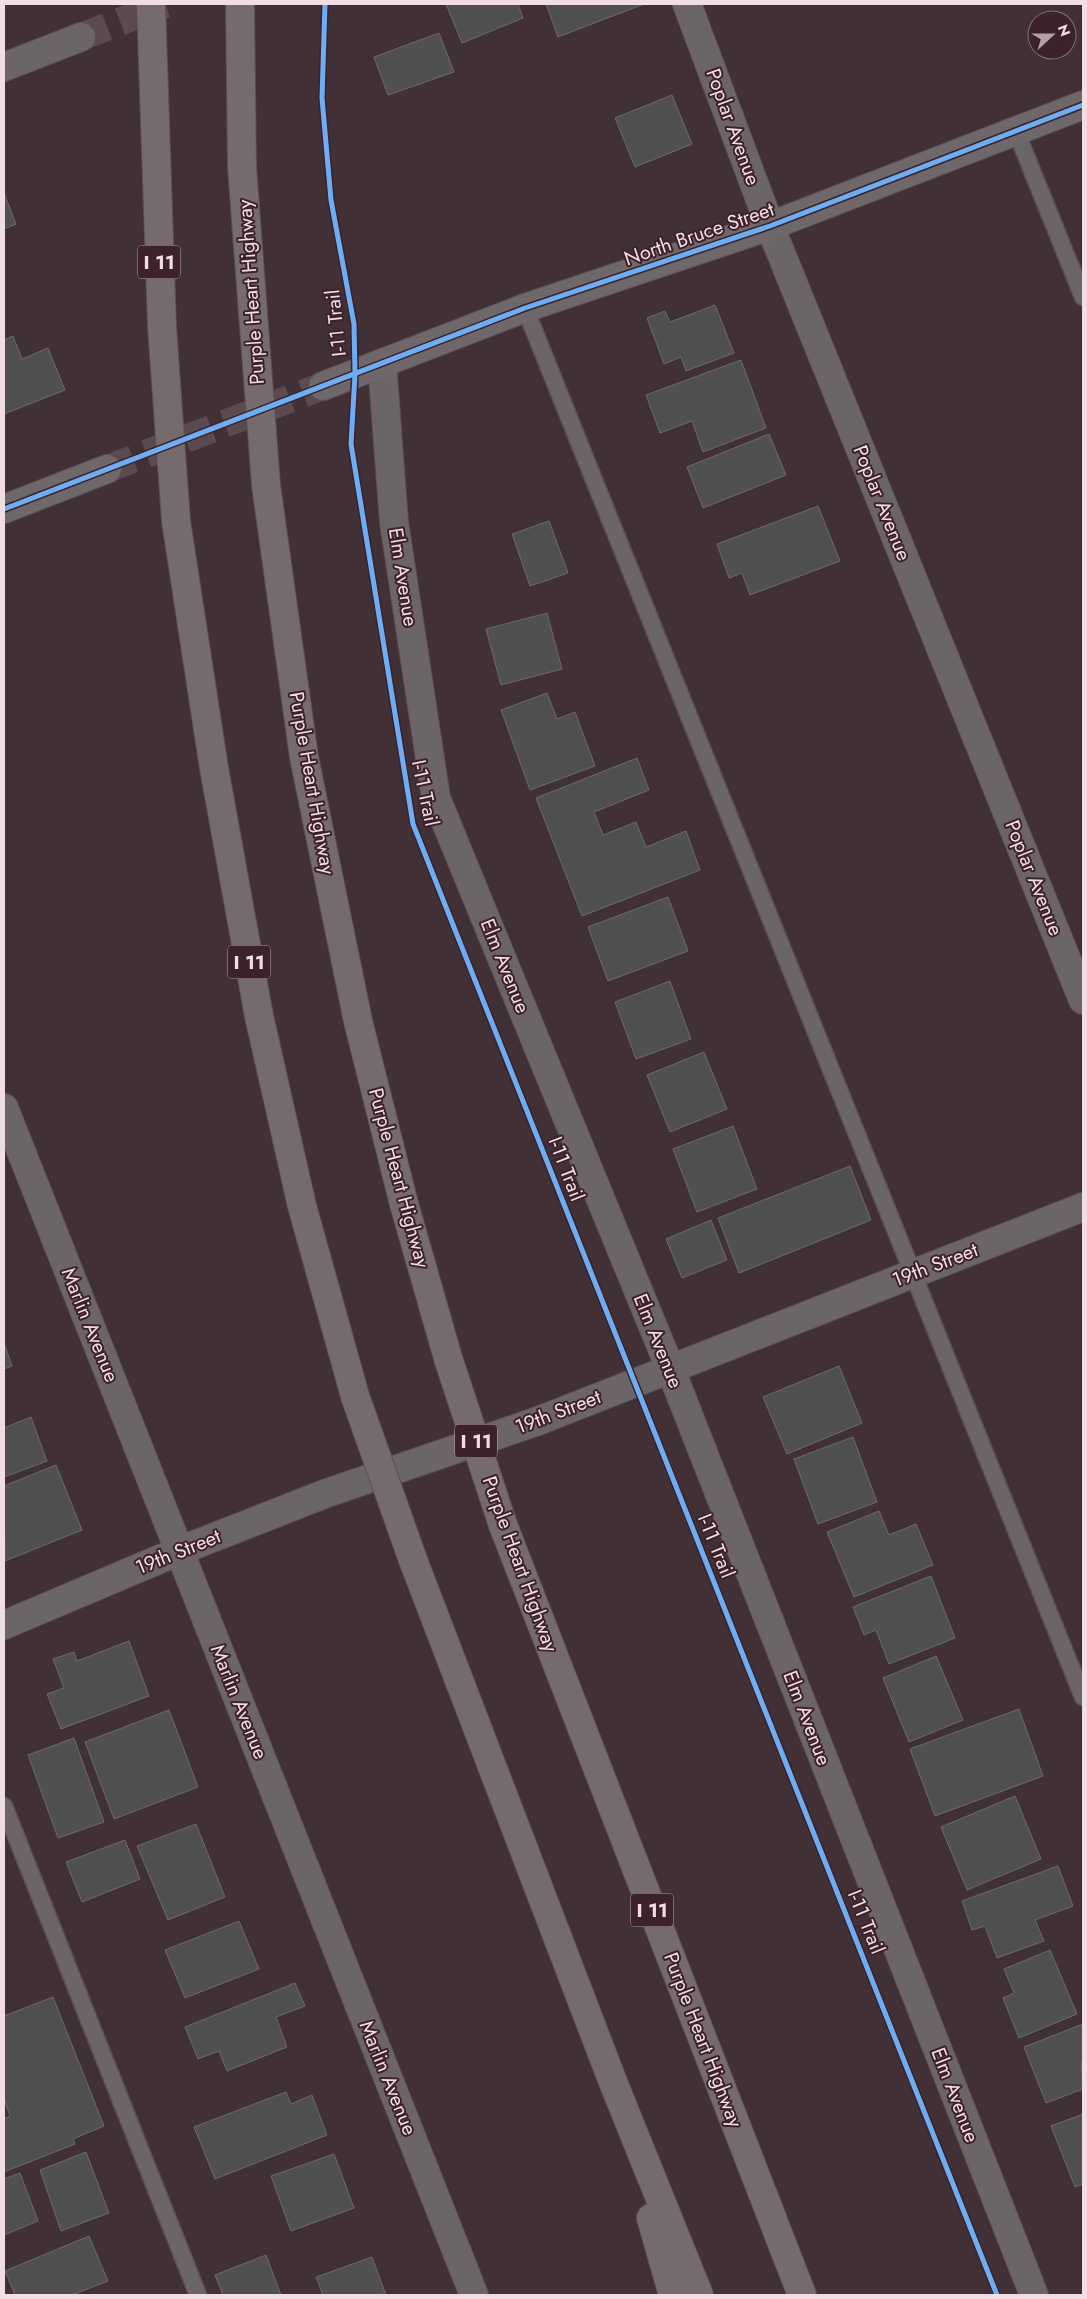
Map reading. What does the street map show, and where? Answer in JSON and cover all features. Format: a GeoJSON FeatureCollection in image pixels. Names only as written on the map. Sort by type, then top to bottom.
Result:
{"type":"FeatureCollection","features":[{"type":"Feature","properties":{"kind":"highway","name":"I 11"},"geometry":{"type":"LineString","coordinates":[[151,4],[162,327],[176,521],[214,768],[259,1016],[302,1206],[355,1396],[413,1560],[613,2082],[699,2295]]}},
{"type":"Feature","properties":{"kind":"highway","name":"Purple Heart Highway"},"geometry":{"type":"LineString","coordinates":[[240,4],[242,167],[266,485],[304,757],[358,1020],[404,1204],[448,1358],[503,1525],[802,2295]]}},
{"type":"Feature","properties":{"kind":"highway"},"geometry":{"type":"LineString","coordinates":[[613,2082],[673,2295]]}},
{"type":"Feature","properties":{"kind":"street","name":"Poplar Avenue"},"geometry":{"type":"LineString","coordinates":[[687,4],[770,226],[1083,1000]]}},
{"type":"Feature","properties":{"kind":"street"},"geometry":{"type":"LineString","coordinates":[[4,67],[81,37]]}},
{"type":"Feature","properties":{"kind":"street","name":"North Bruce Street"},"geometry":{"type":"LineString","coordinates":[[323,386],[525,308],[770,226],[1083,105]]}},
{"type":"Feature","properties":{"kind":"street","name":"Elm Avenue"},"geometry":{"type":"LineString","coordinates":[[382,363],[394,522],[436,798],[670,1368],[1034,2295]]}},
{"type":"Feature","properties":{"kind":"street"},"geometry":{"type":"LineString","coordinates":[[4,509],[107,469]]}},
{"type":"Feature","properties":{"kind":"street","name":"Marlin Avenue"},"geometry":{"type":"LineString","coordinates":[[4,1108],[474,2295]]}},
{"type":"Feature","properties":{"kind":"street","name":"19th Street"},"geometry":{"type":"LineString","coordinates":[[4,1626],[179,1551],[328,1493],[538,1421],[1083,1207]]}},
{"type":"Feature","properties":{"kind":"lane"},"geometry":{"type":"LineString","coordinates":[[1016,131],[1083,297]]}},
{"type":"Feature","properties":{"kind":"lane"},"geometry":{"type":"LineString","coordinates":[[525,308],[1083,1697]]}},
{"type":"Feature","properties":{"kind":"lane"},"geometry":{"type":"LineString","coordinates":[[4,1806],[198,2295]]}},
{"type":"Feature","properties":{"kind":"building"},"geometry":{"type":"Polygon","coordinates":[[[446,4],[518,4],[523,18],[462,43],[446,4]]]}},
{"type":"Feature","properties":{"kind":"building"},"geometry":{"type":"Polygon","coordinates":[[[546,4],[644,4],[558,37],[546,4]]]}},
{"type":"Feature","properties":{"kind":"building"},"geometry":{"type":"Polygon","coordinates":[[[439,33],[454,72],[388,95],[374,57],[439,33]]]}},
{"type":"Feature","properties":{"kind":"building"},"geometry":{"type":"Polygon","coordinates":[[[672,95],[692,144],[635,167],[615,118],[672,95]]]}},
{"type":"Feature","properties":{"kind":"building"},"geometry":{"type":"Polygon","coordinates":[[[4,193],[16,224],[4,229],[4,193]]]}},
{"type":"Feature","properties":{"kind":"building"},"geometry":{"type":"Polygon","coordinates":[[[715,305],[734,353],[686,371],[681,357],[664,364],[647,318],[665,311],[670,322],[715,305]]]}},
{"type":"Feature","properties":{"kind":"building"},"geometry":{"type":"Polygon","coordinates":[[[13,336],[22,359],[48,348],[65,390],[4,414],[4,340],[13,336]]]}},
{"type":"Feature","properties":{"kind":"building"},"geometry":{"type":"Polygon","coordinates":[[[741,360],[766,428],[703,452],[692,421],[660,433],[646,395],[741,360]]]}},
{"type":"Feature","properties":{"kind":"building"},"geometry":{"type":"Polygon","coordinates":[[[769,434],[786,475],[703,508],[687,467],[769,434]]]}},
{"type":"Feature","properties":{"kind":"building"},"geometry":{"type":"Polygon","coordinates":[[[818,506],[840,561],[750,595],[742,573],[729,578],[717,544],[818,506]]]}},
{"type":"Feature","properties":{"kind":"building"},"geometry":{"type":"Polygon","coordinates":[[[549,521],[568,573],[530,586],[512,534],[549,521]]]}},
{"type":"Feature","properties":{"kind":"building"},"geometry":{"type":"Polygon","coordinates":[[[547,613],[562,669],[501,685],[486,629],[547,613]]]}},
{"type":"Feature","properties":{"kind":"building"},"geometry":{"type":"Polygon","coordinates":[[[547,693],[557,719],[575,712],[595,766],[530,790],[501,710],[547,693]]]}},
{"type":"Feature","properties":{"kind":"building"},"geometry":{"type":"Polygon","coordinates":[[[637,758],[649,790],[594,812],[603,835],[636,822],[646,847],[686,831],[700,870],[582,916],[536,798],[637,758]]]}},
{"type":"Feature","properties":{"kind":"building"},"geometry":{"type":"Polygon","coordinates":[[[668,897],[688,951],[608,981],[588,927],[668,897]]]}},
{"type":"Feature","properties":{"kind":"building"},"geometry":{"type":"Polygon","coordinates":[[[670,981],[691,1039],[636,1059],[615,1002],[670,981]]]}},
{"type":"Feature","properties":{"kind":"building"},"geometry":{"type":"Polygon","coordinates":[[[704,1052],[727,1109],[670,1132],[647,1075],[704,1052]]]}},
{"type":"Feature","properties":{"kind":"building"},"geometry":{"type":"Polygon","coordinates":[[[733,1126],[757,1189],[697,1212],[673,1149],[733,1126]]]}},
{"type":"Feature","properties":{"kind":"building"},"geometry":{"type":"Polygon","coordinates":[[[850,1166],[871,1220],[739,1273],[718,1218],[850,1166]]]}},
{"type":"Feature","properties":{"kind":"building"},"geometry":{"type":"Polygon","coordinates":[[[711,1220],[727,1260],[682,1278],[666,1239],[711,1220]]]}},
{"type":"Feature","properties":{"kind":"building"},"geometry":{"type":"Polygon","coordinates":[[[4,1343],[12,1366],[4,1369],[4,1343]]]}},
{"type":"Feature","properties":{"kind":"building"},"geometry":{"type":"Polygon","coordinates":[[[839,1366],[862,1423],[787,1454],[763,1397],[839,1366]]]}},
{"type":"Feature","properties":{"kind":"building"},"geometry":{"type":"Polygon","coordinates":[[[31,1417],[47,1461],[4,1477],[4,1428],[31,1417]]]}},
{"type":"Feature","properties":{"kind":"building"},"geometry":{"type":"Polygon","coordinates":[[[853,1437],[877,1502],[818,1524],[794,1459],[853,1437]]]}},
{"type":"Feature","properties":{"kind":"building"},"geometry":{"type":"Polygon","coordinates":[[[56,1465],[82,1530],[5,1561],[4,1486],[56,1465]]]}},
{"type":"Feature","properties":{"kind":"building"},"geometry":{"type":"Polygon","coordinates":[[[879,1511],[889,1535],[916,1524],[933,1565],[854,1597],[827,1532],[879,1511]]]}},
{"type":"Feature","properties":{"kind":"building"},"geometry":{"type":"Polygon","coordinates":[[[931,1576],[955,1638],[889,1664],[876,1630],[864,1635],[853,1607],[931,1576]]]}},
{"type":"Feature","properties":{"kind":"building"},"geometry":{"type":"Polygon","coordinates":[[[129,1641],[149,1696],[61,1729],[47,1694],[64,1688],[53,1659],[74,1652],[77,1661],[129,1641]]]}},
{"type":"Feature","properties":{"kind":"building"},"geometry":{"type":"Polygon","coordinates":[[[936,1656],[963,1720],[909,1742],[883,1678],[936,1656]]]}},
{"type":"Feature","properties":{"kind":"building"},"geometry":{"type":"Polygon","coordinates":[[[1019,1709],[1043,1776],[935,1816],[910,1749],[1019,1709]]]}},
{"type":"Feature","properties":{"kind":"building"},"geometry":{"type":"Polygon","coordinates":[[[169,1710],[198,1787],[114,1819],[85,1742],[169,1710]]]}},
{"type":"Feature","properties":{"kind":"building"},"geometry":{"type":"Polygon","coordinates":[[[74,1738],[104,1822],[58,1838],[28,1755],[74,1738]]]}},
{"type":"Feature","properties":{"kind":"building"},"geometry":{"type":"Polygon","coordinates":[[[1015,1796],[1041,1859],[967,1890],[941,1827],[1015,1796]]]}},
{"type":"Feature","properties":{"kind":"building"},"geometry":{"type":"Polygon","coordinates":[[[196,1824],[225,1897],[168,1920],[137,1846],[196,1824]]]}},
{"type":"Feature","properties":{"kind":"building"},"geometry":{"type":"Polygon","coordinates":[[[125,1840],[140,1879],[82,1902],[66,1862],[125,1840]]]}},
{"type":"Feature","properties":{"kind":"building"},"geometry":{"type":"Polygon","coordinates":[[[1058,1866],[1073,1906],[1035,1920],[1044,1941],[997,1958],[985,1926],[972,1930],[962,1901],[1058,1866]]]}},
{"type":"Feature","properties":{"kind":"building"},"geometry":{"type":"Polygon","coordinates":[[[239,1921],[259,1969],[185,1998],[165,1950],[239,1921]]]}},
{"type":"Feature","properties":{"kind":"building"},"geometry":{"type":"Polygon","coordinates":[[[1050,1950],[1077,2014],[1019,2038],[1003,1998],[1014,1993],[1004,1969],[1050,1950]]]}},
{"type":"Feature","properties":{"kind":"building"},"geometry":{"type":"Polygon","coordinates":[[[295,1983],[305,2006],[276,2017],[287,2047],[227,2071],[219,2051],[198,2059],[185,2027],[295,1983]]]}},
{"type":"Feature","properties":{"kind":"building"},"geometry":{"type":"Polygon","coordinates":[[[53,1997],[104,2126],[73,2139],[75,2144],[4,2172],[4,2119],[10,2116],[4,2099],[4,2016],[53,1997]]]}},
{"type":"Feature","properties":{"kind":"building"},"geometry":{"type":"Polygon","coordinates":[[[1083,2024],[1083,2063],[1081,2063],[1083,2089],[1046,2103],[1024,2047],[1083,2024]]]}},
{"type":"Feature","properties":{"kind":"building"},"geometry":{"type":"Polygon","coordinates":[[[286,2092],[291,2104],[312,2095],[327,2135],[215,2179],[194,2127],[286,2092]]]}},
{"type":"Feature","properties":{"kind":"building"},"geometry":{"type":"Polygon","coordinates":[[[1083,2114],[1083,2184],[1075,2187],[1051,2126],[1083,2114]]]}},
{"type":"Feature","properties":{"kind":"building"},"geometry":{"type":"Polygon","coordinates":[[[86,2152],[109,2213],[61,2231],[40,2170],[86,2152]]]}},
{"type":"Feature","properties":{"kind":"building"},"geometry":{"type":"Polygon","coordinates":[[[334,2154],[354,2208],[291,2231],[271,2176],[334,2154]]]}},
{"type":"Feature","properties":{"kind":"building"},"geometry":{"type":"Polygon","coordinates":[[[20,2173],[38,2221],[4,2235],[4,2179],[20,2173]]]}},
{"type":"Feature","properties":{"kind":"building"},"geometry":{"type":"Polygon","coordinates":[[[89,2236],[108,2281],[72,2295],[15,2295],[5,2271],[89,2236]]]}},
{"type":"Feature","properties":{"kind":"building"},"geometry":{"type":"Polygon","coordinates":[[[266,2255],[281,2295],[223,2295],[215,2275],[266,2255]]]}},
{"type":"Feature","properties":{"kind":"building"},"geometry":{"type":"Polygon","coordinates":[[[372,2257],[386,2295],[323,2295],[316,2277],[372,2257]]]}},
{"type":"Feature","properties":{"kind":"tunnel"},"geometry":{"type":"LineString","coordinates":[[81,37],[165,4]]}},
{"type":"Feature","properties":{"kind":"tunnel"},"geometry":{"type":"LineString","coordinates":[[107,469],[323,386]]}},
{"type":"Feature","properties":{"kind":"cycle path","name":"I-11 Trail"},"geometry":{"type":"LineString","coordinates":[[325,4],[322,98],[331,200],[354,324],[355,374],[351,444],[413,824],[997,2295]]}},
{"type":"Feature","properties":{"kind":"cycle path"},"geometry":{"type":"LineString","coordinates":[[4,509],[525,308],[770,226],[1083,105]]}}]}
